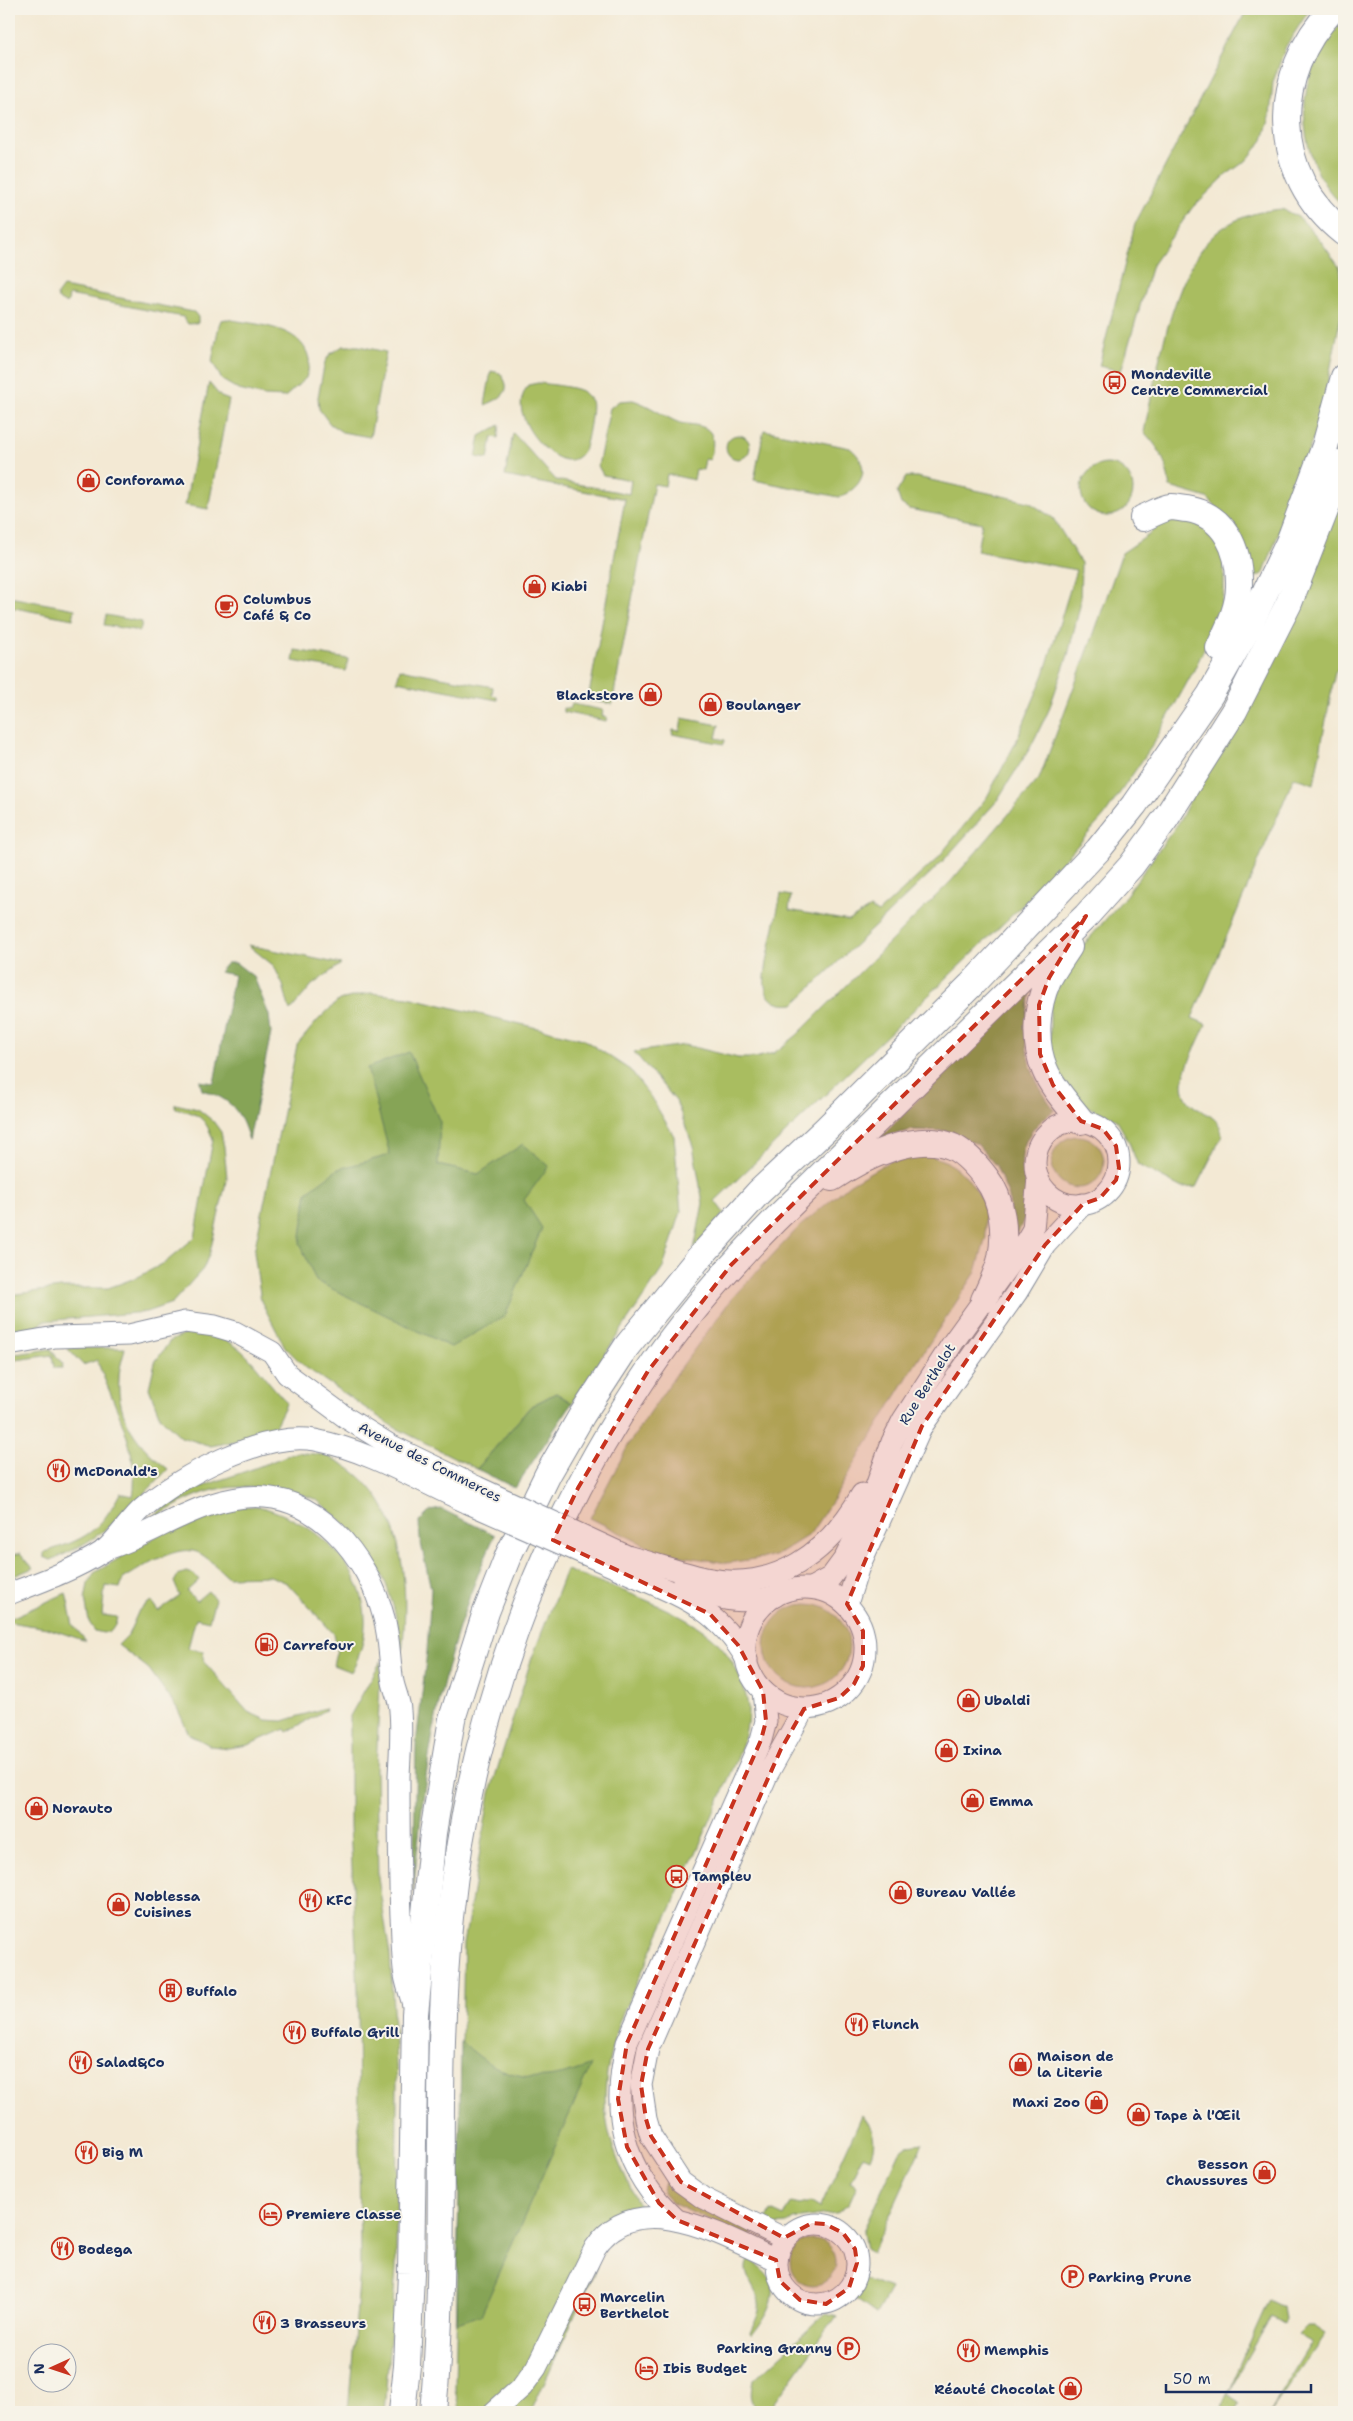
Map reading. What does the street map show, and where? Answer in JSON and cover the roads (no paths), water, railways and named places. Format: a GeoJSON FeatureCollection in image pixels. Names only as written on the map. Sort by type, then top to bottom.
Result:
{"type":"FeatureCollection","features":[{"type":"Feature","properties":{"kind":"main road"},"geometry":{"type":"LineString","coordinates":[[1333,9],[1306,42],[1296,63],[1289,89],[1286,114],[1289,142],[1297,170],[1318,208],[1344,233]]}},
{"type":"Feature","properties":{"kind":"main road"},"geometry":{"type":"LineString","coordinates":[[402,2412],[407,2366],[411,2273],[415,2014],[433,1833],[452,1719],[483,1620],[508,1556],[548,1474],[582,1414],[627,1346],[703,1253],[759,1192],[826,1129],[978,978],[1098,850],[1134,805],[1210,694],[1249,626],[1289,542],[1325,446],[1344,377]]}},
{"type":"Feature","properties":{"kind":"main road"},"geometry":{"type":"LineString","coordinates":[[433,2412],[439,2307],[442,2052],[449,1919],[470,1788],[485,1723],[500,1673],[542,1564],[578,1488],[648,1371],[731,1265],[1086,916],[1131,866],[1166,818],[1234,711],[1289,604],[1344,462]]}},
{"type":"Feature","properties":{"kind":"main road"},"geometry":{"type":"LineString","coordinates":[[1143,518],[1172,507],[1200,511],[1217,521],[1232,547],[1239,587],[1233,618],[1193,704],[1148,783]]}},
{"type":"Feature","properties":{"kind":"main road"},"geometry":{"type":"LineString","coordinates":[[1081,1121],[1053,1085],[1045,1070],[1040,1054],[1038,1028],[1039,1004],[1049,978],[1086,916]]}},
{"type":"Feature","properties":{"kind":"main road"},"geometry":{"type":"LineString","coordinates":[[775,1220],[863,1159],[894,1146],[931,1143],[952,1147],[974,1163],[992,1185],[999,1206],[1002,1228],[1001,1260],[984,1300]]}},
{"type":"Feature","properties":{"kind":"street"},"geometry":{"type":"LineString","coordinates":[[1081,1121],[1103,1129],[1110,1137],[1119,1155],[1119,1168],[1116,1180],[1100,1198],[1083,1204],[1072,1204],[1051,1196],[1038,1178],[1036,1157],[1044,1137],[1061,1124],[1081,1121]]}},
{"type":"Feature","properties":{"kind":"street","name":"Rue Berthelot"},"geometry":{"type":"LineString","coordinates":[[810,1588],[831,1577],[845,1558],[864,1520],[892,1442],[933,1372],[1033,1229],[1038,1178]]}},
{"type":"Feature","properties":{"kind":"street","name":"Rue Berthelot"},"geometry":{"type":"LineString","coordinates":[[847,1604],[858,1569],[922,1426],[1017,1292],[1045,1245],[1083,1204]]}},
{"type":"Feature","properties":{"kind":"street","name":"Avenue des Commerces"},"geometry":{"type":"LineString","coordinates":[[9,1345],[55,1337],[129,1335],[184,1322],[200,1322],[235,1332],[272,1352],[287,1374],[348,1419],[472,1495]]}},
{"type":"Feature","properties":{"kind":"street","name":"Avenue des Commerces"},"geometry":{"type":"LineString","coordinates":[[9,1594],[81,1563],[104,1550],[142,1508],[162,1492],[220,1458],[299,1438],[316,1440],[364,1455],[472,1495],[624,1563],[723,1600],[756,1600],[776,1596]]}},
{"type":"Feature","properties":{"kind":"street"},"geometry":{"type":"LineString","coordinates":[[624,1563],[706,1578],[735,1580],[763,1577],[782,1572],[814,1554],[828,1542],[850,1516],[892,1442]]}},
{"type":"Feature","properties":{"kind":"street"},"geometry":{"type":"LineString","coordinates":[[104,1550],[143,1535],[193,1509],[219,1501],[247,1497],[289,1502],[308,1510],[328,1523],[349,1548],[370,1580],[384,1617],[393,1680],[400,1709],[398,1845],[404,1970],[415,2014]]}},
{"type":"Feature","properties":{"kind":"street","name":"Avenue des Commerces"},"geometry":{"type":"LineString","coordinates":[[624,1563],[710,1614],[738,1645],[746,1660]]}},
{"type":"Feature","properties":{"kind":"street"},"geometry":{"type":"LineString","coordinates":[[810,1588],[830,1593],[847,1604],[857,1616],[866,1646],[863,1666],[854,1684],[839,1698],[822,1706],[804,1709],[789,1706],[775,1700],[763,1690],[753,1677],[746,1660],[745,1648],[751,1623],[765,1603],[792,1589],[810,1588]]}},
{"type":"Feature","properties":{"kind":"street"},"geometry":{"type":"LineString","coordinates":[[677,2220],[658,2203],[627,2147],[621,2129],[618,2099],[620,2072],[627,2043],[761,1740],[766,1721],[763,1690]]}},
{"type":"Feature","properties":{"kind":"street"},"geometry":{"type":"LineString","coordinates":[[785,2239],[703,2198],[681,2182],[651,2136],[646,2119],[641,2085],[648,2048],[768,1775],[804,1709]]}},
{"type":"Feature","properties":{"kind":"street"},"geometry":{"type":"LineString","coordinates":[[494,2412],[522,2388],[536,2368],[603,2236],[616,2227],[649,2217],[677,2220],[697,2225],[776,2260]]}},
{"type":"Feature","properties":{"kind":"street"},"geometry":{"type":"LineString","coordinates":[[812,2223],[825,2224],[843,2233],[855,2249],[857,2263],[855,2276],[849,2288],[840,2297],[826,2304],[813,2304],[800,2300],[788,2292],[780,2281],[776,2260],[785,2239],[799,2227],[812,2223]]}},
{"type":"Feature","properties":{"kind":"place","name":"Mondeville Centre Commercial"},"geometry":{"type":"Point","coordinates":[1115,382]}},
{"type":"Feature","properties":{"kind":"place","name":"Conforama"},"geometry":{"type":"Point","coordinates":[89,480]}},
{"type":"Feature","properties":{"kind":"place","name":"Kiabi"},"geometry":{"type":"Point","coordinates":[535,586]}},
{"type":"Feature","properties":{"kind":"place","name":"Columbus Café & Co"},"geometry":{"type":"Point","coordinates":[227,607]}},
{"type":"Feature","properties":{"kind":"place","name":"Blackstore"},"geometry":{"type":"Point","coordinates":[650,695]}},
{"type":"Feature","properties":{"kind":"place","name":"Boulanger"},"geometry":{"type":"Point","coordinates":[710,705]}},
{"type":"Feature","properties":{"kind":"place","name":"McDonald's"},"geometry":{"type":"Point","coordinates":[58,1471]}},
{"type":"Feature","properties":{"kind":"place","name":"Carrefour"},"geometry":{"type":"Point","coordinates":[267,1645]}},
{"type":"Feature","properties":{"kind":"place","name":"Ubaldi"},"geometry":{"type":"Point","coordinates":[968,1700]}},
{"type":"Feature","properties":{"kind":"place","name":"Ixina"},"geometry":{"type":"Point","coordinates":[947,1750]}},
{"type":"Feature","properties":{"kind":"place","name":"Emma"},"geometry":{"type":"Point","coordinates":[973,1801]}},
{"type":"Feature","properties":{"kind":"place","name":"Norauto"},"geometry":{"type":"Point","coordinates":[36,1808]}},
{"type":"Feature","properties":{"kind":"place","name":"Tampleu"},"geometry":{"type":"Point","coordinates":[676,1876]}},
{"type":"Feature","properties":{"kind":"place","name":"Bureau Vallée"},"geometry":{"type":"Point","coordinates":[900,1892]}},
{"type":"Feature","properties":{"kind":"place","name":"KFC"},"geometry":{"type":"Point","coordinates":[310,1900]}},
{"type":"Feature","properties":{"kind":"place","name":"Noblessa Cuisines"},"geometry":{"type":"Point","coordinates":[118,1904]}},
{"type":"Feature","properties":{"kind":"place","name":"Buffalo"},"geometry":{"type":"Point","coordinates":[170,1991]}},
{"type":"Feature","properties":{"kind":"place","name":"Flunch"},"geometry":{"type":"Point","coordinates":[856,2024]}},
{"type":"Feature","properties":{"kind":"place","name":"Buffalo Grill"},"geometry":{"type":"Point","coordinates":[295,2032]}},
{"type":"Feature","properties":{"kind":"place","name":"Salad&Co"},"geometry":{"type":"Point","coordinates":[80,2062]}},
{"type":"Feature","properties":{"kind":"place","name":"Maison de la Literie"},"geometry":{"type":"Point","coordinates":[1021,2064]}},
{"type":"Feature","properties":{"kind":"place","name":"Maxi Zoo"},"geometry":{"type":"Point","coordinates":[1096,2102]}},
{"type":"Feature","properties":{"kind":"place","name":"Tape à l'Œil"},"geometry":{"type":"Point","coordinates":[1138,2115]}},
{"type":"Feature","properties":{"kind":"place","name":"Big M"},"geometry":{"type":"Point","coordinates":[86,2152]}},
{"type":"Feature","properties":{"kind":"place","name":"Besson Chaussures"},"geometry":{"type":"Point","coordinates":[1264,2172]}},
{"type":"Feature","properties":{"kind":"place","name":"Premiere Classe"},"geometry":{"type":"Point","coordinates":[270,2214]}},
{"type":"Feature","properties":{"kind":"place","name":"Bodega"},"geometry":{"type":"Point","coordinates":[62,2249]}},
{"type":"Feature","properties":{"kind":"place","name":"Parking Prune"},"geometry":{"type":"Point","coordinates":[1072,2277]}},
{"type":"Feature","properties":{"kind":"place","name":"Marcelin Berthelot"},"geometry":{"type":"Point","coordinates":[584,2305]}},
{"type":"Feature","properties":{"kind":"place","name":"3 Brasseurs"},"geometry":{"type":"Point","coordinates":[264,2323]}},
{"type":"Feature","properties":{"kind":"place","name":"Parking Granny"},"geometry":{"type":"Point","coordinates":[848,2348]}},
{"type":"Feature","properties":{"kind":"place","name":"Memphis"},"geometry":{"type":"Point","coordinates":[968,2350]}},
{"type":"Feature","properties":{"kind":"place","name":"Ibis Budget"},"geometry":{"type":"Point","coordinates":[647,2368]}},
{"type":"Feature","properties":{"kind":"place","name":"Réauté Chocolat"},"geometry":{"type":"Point","coordinates":[1071,2389]}}]}
